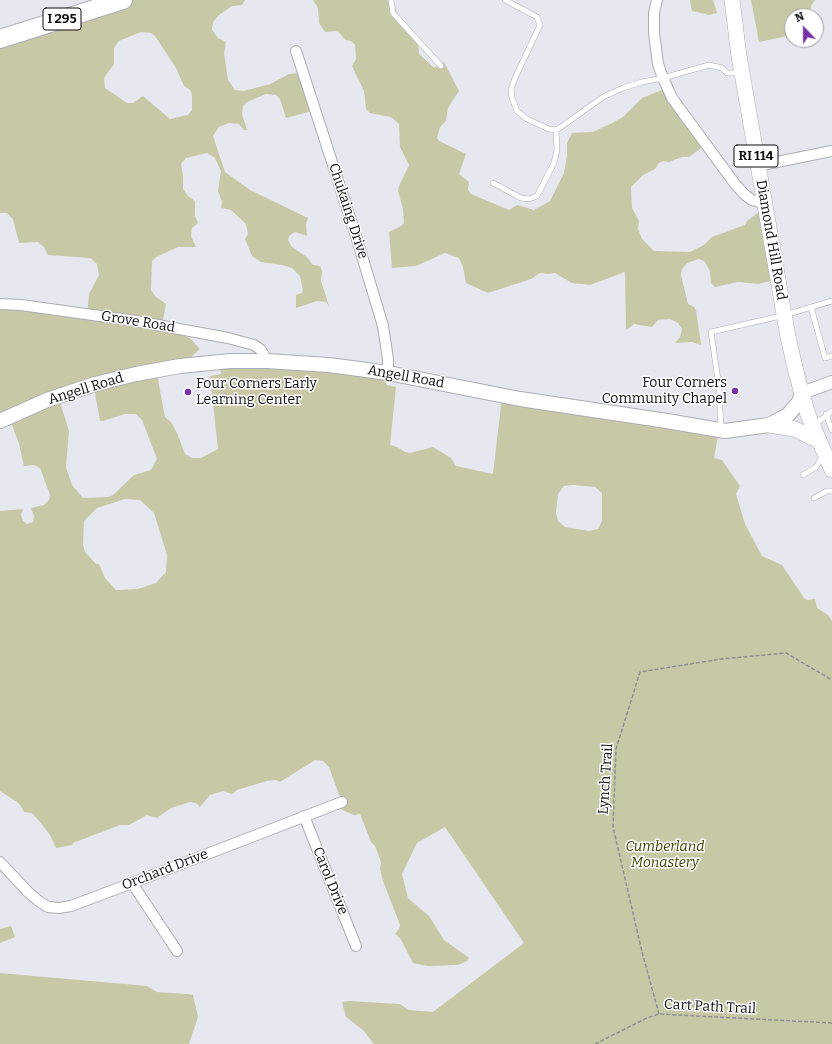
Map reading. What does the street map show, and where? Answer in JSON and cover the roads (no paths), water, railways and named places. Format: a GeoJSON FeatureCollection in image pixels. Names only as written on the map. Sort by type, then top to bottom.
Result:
{"type":"FeatureCollection","features":[{"type":"Feature","properties":{"kind":"highway","name":"I 295"},"geometry":{"type":"LineString","coordinates":[[0,39],[123,0]]}},
{"type":"Feature","properties":{"kind":"main road","name":"Diamond Hill Road"},"geometry":{"type":"LineString","coordinates":[[732,1],[757,166],[797,376],[808,416],[832,470]]}},
{"type":"Feature","properties":{"kind":"main road","name":"Angell Road"},"geometry":{"type":"LineString","coordinates":[[0,421],[63,395],[95,384],[136,374],[180,366],[267,360],[329,365],[388,373],[520,399],[724,431],[769,425],[788,415],[798,402],[802,393]]}},
{"type":"Feature","properties":{"kind":"main road"},"geometry":{"type":"LineString","coordinates":[[769,425],[795,429],[822,447]]}},
{"type":"Feature","properties":{"kind":"street"},"geometry":{"type":"LineString","coordinates":[[657,0],[654,13],[654,33],[658,64],[672,98],[735,184],[752,200],[764,203]]}},
{"type":"Feature","properties":{"kind":"street","name":"Chukaing Drive"},"geometry":{"type":"LineString","coordinates":[[296,51],[384,326],[388,373]]}},
{"type":"Feature","properties":{"kind":"street"},"geometry":{"type":"LineString","coordinates":[[757,166],[832,151]]}},
{"type":"Feature","properties":{"kind":"street","name":"Grove Road"},"geometry":{"type":"LineString","coordinates":[[0,304],[21,305],[128,320],[228,338],[254,345],[260,350],[267,360]]}},
{"type":"Feature","properties":{"kind":"street"},"geometry":{"type":"LineString","coordinates":[[802,393],[832,382]]}},
{"type":"Feature","properties":{"kind":"street","name":"Orchard Drive"},"geometry":{"type":"LineString","coordinates":[[0,862],[28,892],[48,907],[59,908],[71,906],[342,802]]}},
{"type":"Feature","properties":{"kind":"street","name":"Carol Drive"},"geometry":{"type":"LineString","coordinates":[[304,816],[356,946]]}},
{"type":"Feature","properties":{"kind":"street"},"geometry":{"type":"LineString","coordinates":[[132,883],[178,951]]}},
{"type":"Feature","properties":{"kind":"lane"},"geometry":{"type":"LineString","coordinates":[[391,0],[393,13],[441,66]]}},
{"type":"Feature","properties":{"kind":"lane"},"geometry":{"type":"LineString","coordinates":[[505,0],[537,17],[540,26],[511,89],[514,105],[517,111],[527,119],[549,129],[556,130],[562,127],[603,97],[623,88],[642,82],[663,78],[709,65],[722,68],[728,73],[742,73]]}},
{"type":"Feature","properties":{"kind":"lane"},"geometry":{"type":"LineString","coordinates":[[492,183],[521,198],[528,200],[537,196],[554,163],[557,150],[556,130]]}},
{"type":"Feature","properties":{"kind":"lane"},"geometry":{"type":"LineString","coordinates":[[721,430],[719,387],[711,332],[785,315],[829,302]]}},
{"type":"Feature","properties":{"kind":"lane"},"geometry":{"type":"LineString","coordinates":[[811,307],[825,358],[832,356]]}},
{"type":"Feature","properties":{"kind":"lane"},"geometry":{"type":"LineString","coordinates":[[813,426],[826,414],[832,411]]}},
{"type":"Feature","properties":{"kind":"lane"},"geometry":{"type":"LineString","coordinates":[[826,414],[832,427]]}},
{"type":"Feature","properties":{"kind":"lane"},"geometry":{"type":"LineString","coordinates":[[803,475],[816,467],[822,447]]}},
{"type":"Feature","properties":{"kind":"lane"},"geometry":{"type":"LineString","coordinates":[[814,498],[827,491],[832,491]]}},
{"type":"Feature","properties":{"kind":"place","name":"Four Corners Community Chapel"},"geometry":{"type":"Point","coordinates":[735,391]}},
{"type":"Feature","properties":{"kind":"place","name":"Four Corners Early Learning Center"},"geometry":{"type":"Point","coordinates":[188,392]}},
{"type":"Feature","properties":{"kind":"park label","name":"Cumberland Monastery"},"geometry":{"type":"Point","coordinates":[665,856]}}]}
